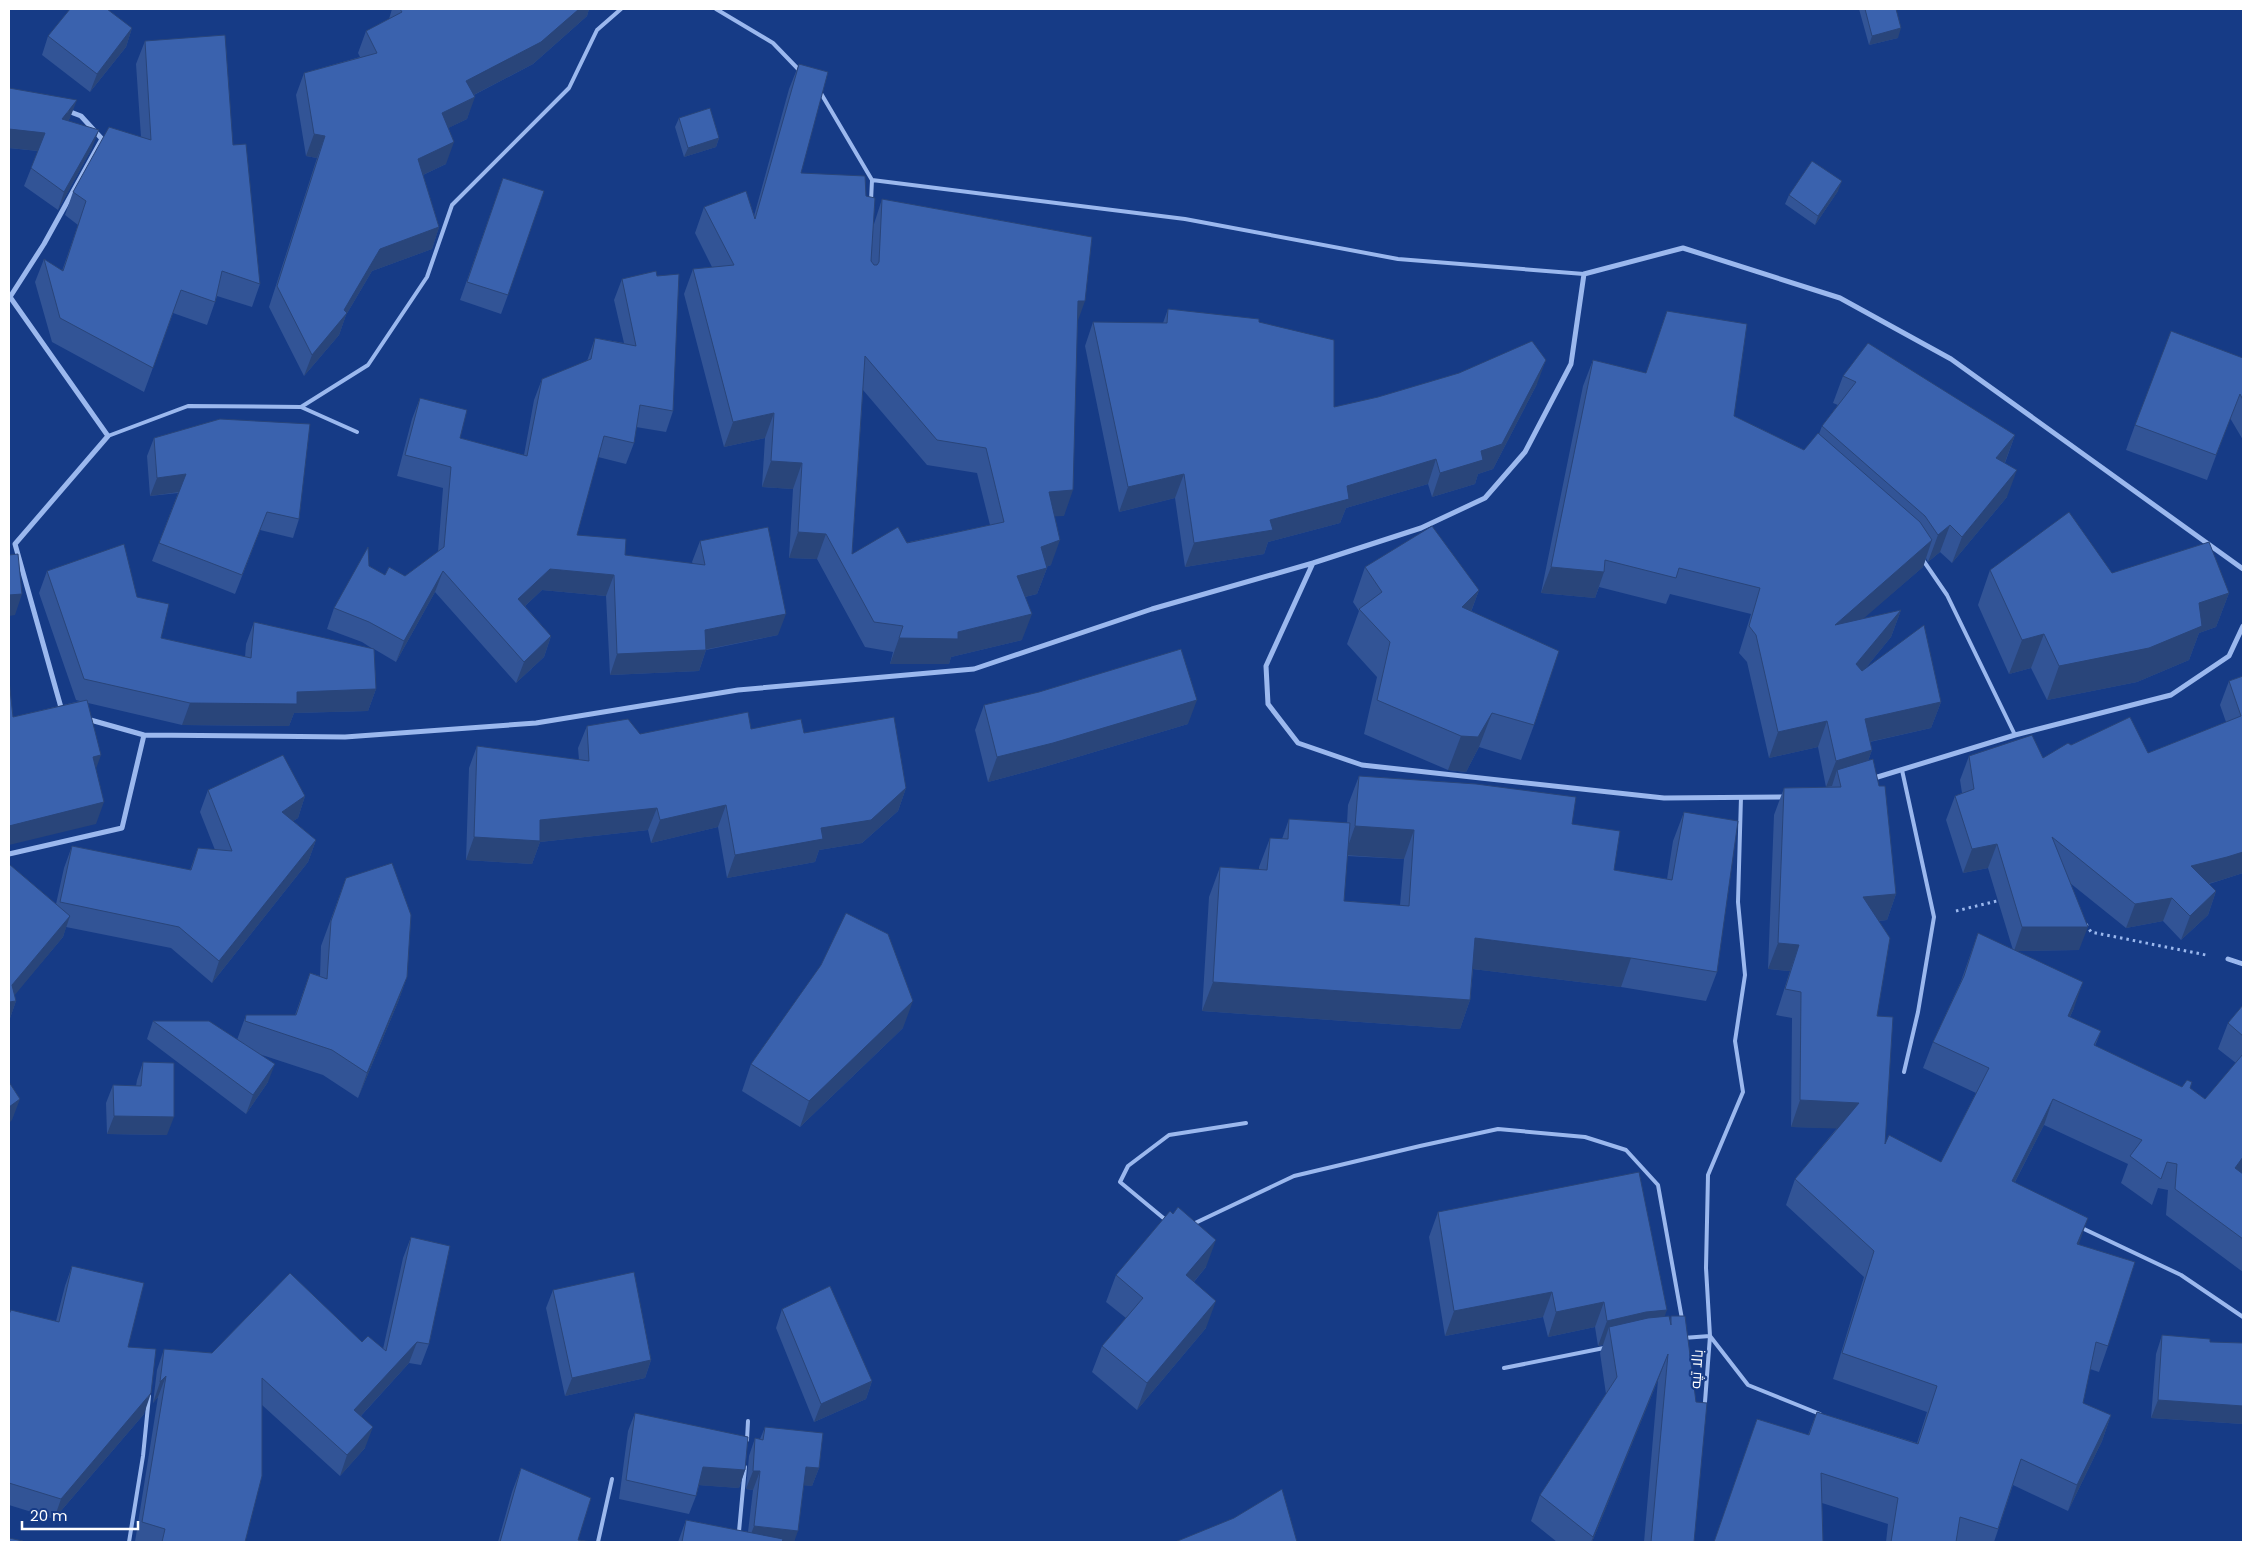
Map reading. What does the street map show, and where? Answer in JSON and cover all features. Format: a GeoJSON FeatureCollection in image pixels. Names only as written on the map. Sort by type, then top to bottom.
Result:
{"type":"FeatureCollection","features":[{"type":"Feature","properties":{"kind":"street"},"geometry":{"type":"LineString","coordinates":[[63,109],[81,116],[102,139],[44,244],[10,297],[108,436],[15,544],[63,712]]}},
{"type":"Feature","properties":{"kind":"street"},"geometry":{"type":"LineString","coordinates":[[81,718],[144,736],[345,736],[536,723],[738,690],[974,669],[1152,609],[1313,563],[1420,528],[1485,498],[1525,452],[1571,364],[1584,274],[1683,248],[1840,298],[1951,359],[2243,569]]}},
{"type":"Feature","properties":{"kind":"street"},"geometry":{"type":"LineString","coordinates":[[1313,563],[1266,666],[1268,704],[1298,743],[1362,764],[1664,798],[1795,797]]}},
{"type":"Feature","properties":{"kind":"street"},"geometry":{"type":"LineString","coordinates":[[1867,780],[2015,735],[2171,694],[2229,656],[2243,626]]}},
{"type":"Feature","properties":{"kind":"street"},"geometry":{"type":"LineString","coordinates":[[55,713],[63,712],[72,715]]}},
{"type":"Feature","properties":{"kind":"street"},"geometry":{"type":"LineString","coordinates":[[9,854],[122,828],[144,736]]}},
{"type":"Feature","properties":{"kind":"street"},"geometry":{"type":"LineString","coordinates":[[2228,959],[2243,964]]}},
{"type":"Feature","properties":{"kind":"lane"},"geometry":{"type":"LineString","coordinates":[[301,407],[368,365],[427,277],[452,205],[570,88],[597,30],[620,9]]}},
{"type":"Feature","properties":{"kind":"lane"},"geometry":{"type":"LineString","coordinates":[[716,9],[773,43],[804,75]]}},
{"type":"Feature","properties":{"kind":"lane"},"geometry":{"type":"LineString","coordinates":[[817,88],[823,94],[872,180],[870,209]]}},
{"type":"Feature","properties":{"kind":"lane"},"geometry":{"type":"LineString","coordinates":[[872,180],[1185,219],[1398,259],[1584,274]]}},
{"type":"Feature","properties":{"kind":"lane"},"geometry":{"type":"LineString","coordinates":[[108,436],[188,406],[301,407],[357,432]]}},
{"type":"Feature","properties":{"kind":"lane"},"geometry":{"type":"LineString","coordinates":[[1919,554],[1947,595],[2015,735]]}},
{"type":"Feature","properties":{"kind":"lane"},"geometry":{"type":"LineString","coordinates":[[1902,770],[1934,917],[1918,1012],[1904,1072]]}},
{"type":"Feature","properties":{"kind":"lane","name":"بالا تپه"},"geometry":{"type":"LineString","coordinates":[[1706,1402],[1710,1336],[1706,1268],[1708,1175],[1743,1092],[1735,1041],[1745,975],[1738,902],[1741,798]]}},
{"type":"Feature","properties":{"kind":"lane"},"geometry":{"type":"LineString","coordinates":[[1175,1225],[1167,1221],[1120,1182],[1128,1166],[1169,1135],[1246,1123]]}},
{"type":"Feature","properties":{"kind":"lane"},"geometry":{"type":"LineString","coordinates":[[1191,1225],[1294,1176],[1420,1146],[1498,1129],[1585,1137],[1626,1150],[1658,1185],[1685,1338]]}},
{"type":"Feature","properties":{"kind":"lane"},"geometry":{"type":"LineString","coordinates":[[2084,1229],[2181,1275],[2243,1318]]}},
{"type":"Feature","properties":{"kind":"lane"},"geometry":{"type":"LineString","coordinates":[[1676,1338],[1710,1336],[1748,1386],[1826,1417]]}},
{"type":"Feature","properties":{"kind":"lane"},"geometry":{"type":"LineString","coordinates":[[1504,1368],[1611,1347]]}},
{"type":"Feature","properties":{"kind":"lane"},"geometry":{"type":"LineString","coordinates":[[129,1542],[143,1456],[150,1388]]}},
{"type":"Feature","properties":{"kind":"lane"},"geometry":{"type":"LineString","coordinates":[[746,1450],[748,1421]]}},
{"type":"Feature","properties":{"kind":"lane"},"geometry":{"type":"LineString","coordinates":[[738,1542],[745,1460]]}},
{"type":"Feature","properties":{"kind":"lane"},"geometry":{"type":"LineString","coordinates":[[598,1542],[612,1479]]}},
{"type":"Feature","properties":{"kind":"path"},"geometry":{"type":"LineString","coordinates":[[1934,917],[2005,899]]}},
{"type":"Feature","properties":{"kind":"path"},"geometry":{"type":"LineString","coordinates":[[2081,916],[2090,932],[2228,959]]}},
{"type":"Feature","properties":{"kind":"building"},"geometry":{"type":"Polygon","coordinates":[[[70,9],[107,9],[132,28],[97,74],[48,36],[70,9]]]}},
{"type":"Feature","properties":{"kind":"building"},"geometry":{"type":"Polygon","coordinates":[[[400,9],[579,9],[541,42],[466,81],[475,97],[442,113],[454,142],[418,159],[439,227],[380,249],[344,310],[347,313],[312,355],[277,286],[325,136],[314,134],[304,73],[377,53],[366,31],[402,12],[400,9]]]}},
{"type":"Feature","properties":{"kind":"building"},"geometry":{"type":"Polygon","coordinates":[[[1865,9],[1896,9],[1901,28],[1872,36],[1865,9]]]}},
{"type":"Feature","properties":{"kind":"building"},"geometry":{"type":"Polygon","coordinates":[[[225,35],[233,145],[246,144],[260,284],[222,271],[215,302],[181,290],[153,368],[60,318],[44,259],[63,271],[86,201],[73,192],[109,127],[151,140],[145,41],[225,35]]]}},
{"type":"Feature","properties":{"kind":"building"},"geometry":{"type":"Polygon","coordinates":[[[799,64],[828,72],[801,173],[865,176],[866,196],[875,198],[871,261],[874,265],[877,265],[879,262],[882,199],[1092,237],[1085,301],[1078,301],[1073,490],[1049,492],[1060,540],[1041,547],[1047,568],[1017,576],[1032,614],[958,632],[958,639],[899,638],[903,626],[874,622],[826,534],[798,532],[802,463],[771,461],[774,413],[733,422],[693,269],[734,265],[704,207],[746,191],[755,219],[799,64]],[[865,356],[852,554],[898,527],[907,543],[1004,522],[986,448],[937,440],[865,356]]]}},
{"type":"Feature","properties":{"kind":"building"},"geometry":{"type":"Polygon","coordinates":[[[9,88],[77,100],[62,119],[99,130],[64,192],[31,168],[45,133],[9,129],[9,88]]]}},
{"type":"Feature","properties":{"kind":"building"},"geometry":{"type":"Polygon","coordinates":[[[710,108],[719,138],[688,148],[679,118],[710,108]]]}},
{"type":"Feature","properties":{"kind":"building"},"geometry":{"type":"Polygon","coordinates":[[[1812,161],[1842,181],[1818,216],[1789,195],[1812,161]]]}},
{"type":"Feature","properties":{"kind":"building"},"geometry":{"type":"Polygon","coordinates":[[[503,178],[544,191],[508,295],[467,282],[503,178]]]}},
{"type":"Feature","properties":{"kind":"building"},"geometry":{"type":"Polygon","coordinates":[[[656,271],[657,276],[679,274],[673,411],[640,405],[634,443],[604,436],[577,535],[626,539],[625,555],[705,565],[700,541],[768,527],[786,614],[705,630],[706,650],[617,654],[614,575],[550,569],[518,599],[551,636],[524,662],[443,571],[404,641],[369,622],[334,608],[368,547],[369,566],[385,575],[389,567],[405,576],[444,547],[451,467],[405,455],[420,398],[467,410],[460,438],[527,456],[542,379],[591,359],[595,338],[636,346],[622,279],[656,271]]]}},
{"type":"Feature","properties":{"kind":"building"},"geometry":{"type":"Polygon","coordinates":[[[1168,309],[1259,319],[1259,322],[1334,340],[1334,407],[1378,397],[1459,373],[1532,341],[1546,360],[1502,444],[1481,451],[1483,460],[1440,473],[1436,459],[1347,486],[1349,499],[1270,520],[1273,530],[1194,543],[1184,474],[1128,487],[1093,322],[1167,323],[1168,309]]]}},
{"type":"Feature","properties":{"kind":"building"},"geometry":{"type":"Polygon","coordinates":[[[1667,311],[1747,324],[1734,416],[1804,450],[1818,433],[1920,522],[1932,540],[1835,625],[1901,610],[1856,664],[1862,671],[1924,625],[1941,702],[1865,719],[1872,750],[1836,761],[1827,721],[1778,732],[1756,635],[1749,626],[1760,588],[1679,568],[1676,578],[1605,560],[1604,572],[1551,567],[1593,360],[1646,373],[1667,311]]]}},
{"type":"Feature","properties":{"kind":"building"},"geometry":{"type":"Polygon","coordinates":[[[2171,331],[2243,358],[2243,400],[2240,394],[2216,455],[2135,425],[2171,331]]]}},
{"type":"Feature","properties":{"kind":"building"},"geometry":{"type":"Polygon","coordinates":[[[1868,343],[2015,435],[1996,458],[2017,470],[1962,537],[1950,525],[1938,535],[1925,516],[1822,426],[1856,382],[1843,376],[1868,343]]]}},
{"type":"Feature","properties":{"kind":"building"},"geometry":{"type":"Polygon","coordinates":[[[220,419],[310,424],[299,519],[267,512],[242,575],[159,543],[186,474],[157,478],[154,438],[220,419]]]}},
{"type":"Feature","properties":{"kind":"building"},"geometry":{"type":"Polygon","coordinates":[[[2069,512],[2112,573],[2209,542],[2229,593],[2199,603],[2202,626],[2149,648],[2059,666],[2044,634],[2022,640],[1990,570],[2069,512]]]}},
{"type":"Feature","properties":{"kind":"building"},"geometry":{"type":"Polygon","coordinates":[[[1432,526],[1479,590],[1462,607],[1559,651],[1534,725],[1492,713],[1478,737],[1461,736],[1377,700],[1390,642],[1359,609],[1382,592],[1365,567],[1432,526]]]}},
{"type":"Feature","properties":{"kind":"building"},"geometry":{"type":"Polygon","coordinates":[[[124,544],[137,597],[169,604],[161,638],[251,658],[254,622],[374,649],[376,689],[297,692],[297,704],[190,703],[84,679],[47,571],[124,544]]]}},
{"type":"Feature","properties":{"kind":"building"},"geometry":{"type":"Polygon","coordinates":[[[18,554],[22,594],[9,595],[9,555],[18,554]]]}},
{"type":"Feature","properties":{"kind":"building"},"geometry":{"type":"Polygon","coordinates":[[[1181,649],[1197,700],[1053,743],[997,757],[984,705],[1039,692],[1181,649]]]}},
{"type":"Feature","properties":{"kind":"building"},"geometry":{"type":"Polygon","coordinates":[[[2243,676],[2243,852],[2191,866],[2216,891],[2190,916],[2172,898],[2135,904],[2052,837],[2088,927],[2022,927],[1997,844],[1972,849],[1955,796],[1974,789],[1969,756],[2032,735],[2043,758],[2068,743],[2071,745],[2130,717],[2148,753],[2241,716],[2229,681],[2243,676]]]}},
{"type":"Feature","properties":{"kind":"building"},"geometry":{"type":"Polygon","coordinates":[[[9,680],[13,717],[87,700],[101,755],[93,757],[104,802],[9,826],[9,680]]]}},
{"type":"Feature","properties":{"kind":"building"},"geometry":{"type":"Polygon","coordinates":[[[748,712],[751,729],[801,719],[804,733],[894,717],[906,788],[871,820],[821,828],[823,839],[735,855],[726,805],[660,820],[657,808],[540,820],[540,841],[474,837],[477,746],[589,761],[587,726],[628,719],[640,734],[748,712]]]}},
{"type":"Feature","properties":{"kind":"building"},"geometry":{"type":"Polygon","coordinates":[[[283,755],[305,796],[282,812],[316,840],[219,961],[179,927],[60,902],[72,846],[191,870],[198,848],[232,851],[208,790],[283,755]]]}},
{"type":"Feature","properties":{"kind":"building"},"geometry":{"type":"Polygon","coordinates":[[[1873,759],[1879,786],[1885,786],[1896,894],[1863,897],[1890,938],[1877,1016],[1893,1017],[1885,1144],[1889,1135],[1941,1162],[1989,1068],[1933,1042],[1964,976],[1978,933],[2083,982],[2068,1016],[2101,1031],[2094,1045],[2182,1087],[2187,1080],[2192,1082],[2190,1088],[2205,1099],[2243,1054],[2243,1157],[2235,1168],[2243,1174],[2243,1239],[2175,1189],[2177,1164],[2167,1162],[2161,1179],[2130,1156],[2142,1140],[2053,1099],[2012,1181],[2088,1218],[2077,1244],[2135,1262],[2108,1346],[2096,1342],[2083,1403],[2111,1415],[2077,1485],[2021,1459],[1998,1529],[1960,1517],[1956,1542],[1891,1542],[1898,1498],[1821,1473],[1823,1542],[1714,1542],[1757,1419],[1809,1435],[1817,1412],[1918,1444],[1937,1386],[1842,1353],[1874,1251],[1795,1179],[1859,1103],[1800,1100],[1801,992],[1785,989],[1799,945],[1778,943],[1784,788],[1841,787],[1837,770],[1873,759]]]}},
{"type":"Feature","properties":{"kind":"building"},"geometry":{"type":"Polygon","coordinates":[[[1359,776],[1476,784],[1576,797],[1572,824],[1620,831],[1614,870],[1672,880],[1684,812],[1738,821],[1717,972],[1631,958],[1475,938],[1470,1000],[1213,982],[1220,867],[1267,870],[1270,838],[1288,839],[1289,819],[1350,823],[1344,901],[1409,906],[1414,830],[1355,826],[1359,776]]]}},
{"type":"Feature","properties":{"kind":"building"},"geometry":{"type":"Polygon","coordinates":[[[392,863],[411,915],[407,977],[367,1073],[332,1050],[245,1021],[246,1015],[296,1015],[310,973],[327,979],[331,921],[346,878],[392,863]]]}},
{"type":"Feature","properties":{"kind":"building"},"geometry":{"type":"Polygon","coordinates":[[[9,864],[70,916],[12,985],[16,1001],[9,1002],[9,864]]]}},
{"type":"Feature","properties":{"kind":"building"},"geometry":{"type":"Polygon","coordinates":[[[846,913],[888,934],[913,1001],[809,1101],[751,1064],[821,965],[846,913]]]}},
{"type":"Feature","properties":{"kind":"building"},"geometry":{"type":"Polygon","coordinates":[[[2243,1005],[2243,1036],[2228,1023],[2243,1005]]]}},
{"type":"Feature","properties":{"kind":"building"},"geometry":{"type":"Polygon","coordinates":[[[153,1021],[209,1021],[275,1064],[253,1095],[153,1021]]]}},
{"type":"Feature","properties":{"kind":"building"},"geometry":{"type":"Polygon","coordinates":[[[143,1062],[174,1063],[174,1117],[114,1116],[113,1085],[141,1086],[143,1062]]]}},
{"type":"Feature","properties":{"kind":"building"},"geometry":{"type":"Polygon","coordinates":[[[9,1082],[20,1099],[9,1107],[9,1082]]]}},
{"type":"Feature","properties":{"kind":"building"},"geometry":{"type":"Polygon","coordinates":[[[1639,1172],[1667,1310],[1646,1312],[1607,1321],[1604,1302],[1556,1312],[1552,1292],[1454,1311],[1438,1212],[1639,1172]]]}},
{"type":"Feature","properties":{"kind":"building"},"geometry":{"type":"Polygon","coordinates":[[[1178,1207],[1216,1240],[1186,1275],[1216,1301],[1147,1383],[1102,1346],[1143,1298],[1116,1275],[1170,1211],[1173,1214],[1178,1207]]]}},
{"type":"Feature","properties":{"kind":"building"},"geometry":{"type":"Polygon","coordinates":[[[411,1237],[450,1246],[429,1344],[417,1342],[354,1410],[373,1427],[347,1455],[262,1378],[262,1476],[245,1542],[162,1542],[165,1529],[142,1522],[166,1376],[160,1382],[164,1349],[212,1353],[290,1273],[362,1342],[368,1336],[386,1351],[411,1237]]]}},
{"type":"Feature","properties":{"kind":"building"},"geometry":{"type":"Polygon","coordinates":[[[72,1266],[144,1283],[128,1347],[156,1349],[151,1393],[61,1499],[9,1483],[9,1314],[11,1310],[59,1322],[72,1266]]]}},
{"type":"Feature","properties":{"kind":"building"},"geometry":{"type":"Polygon","coordinates":[[[634,1272],[651,1360],[572,1378],[553,1290],[634,1272]]]}},
{"type":"Feature","properties":{"kind":"building"},"geometry":{"type":"Polygon","coordinates":[[[830,1286],[872,1381],[821,1404],[782,1309],[830,1286]]]}},
{"type":"Feature","properties":{"kind":"building"},"geometry":{"type":"Polygon","coordinates":[[[1669,1316],[1671,1325],[1671,1316],[1685,1316],[1696,1402],[1707,1403],[1694,1542],[1651,1542],[1668,1354],[1593,1537],[1540,1495],[1617,1377],[1609,1327],[1648,1318],[1669,1316]]]}},
{"type":"Feature","properties":{"kind":"building"},"geometry":{"type":"Polygon","coordinates":[[[2162,1335],[2210,1339],[2210,1342],[2243,1343],[2243,1406],[2158,1400],[2162,1335]]]}},
{"type":"Feature","properties":{"kind":"building"},"geometry":{"type":"Polygon","coordinates":[[[635,1413],[748,1437],[745,1470],[703,1467],[696,1496],[626,1480],[635,1413]]]}},
{"type":"Feature","properties":{"kind":"building"},"geometry":{"type":"Polygon","coordinates":[[[765,1427],[823,1433],[819,1468],[806,1467],[798,1531],[754,1526],[760,1471],[753,1471],[755,1438],[763,1440],[765,1427]]]}},
{"type":"Feature","properties":{"kind":"building"},"geometry":{"type":"Polygon","coordinates":[[[521,1468],[591,1498],[578,1540],[593,1542],[500,1542],[521,1468]]]}},
{"type":"Feature","properties":{"kind":"building"},"geometry":{"type":"Polygon","coordinates":[[[1282,1489],[1297,1542],[1175,1542],[1234,1518],[1282,1489]]]}},
{"type":"Feature","properties":{"kind":"building"},"geometry":{"type":"Polygon","coordinates":[[[686,1520],[783,1539],[782,1542],[682,1542],[686,1520]]]}},
{"type":"Feature","properties":{"kind":"building"},"geometry":{"type":"Polygon","coordinates":[[[9,1538],[23,1541],[23,1542],[9,1542],[9,1538]]]}}]}
